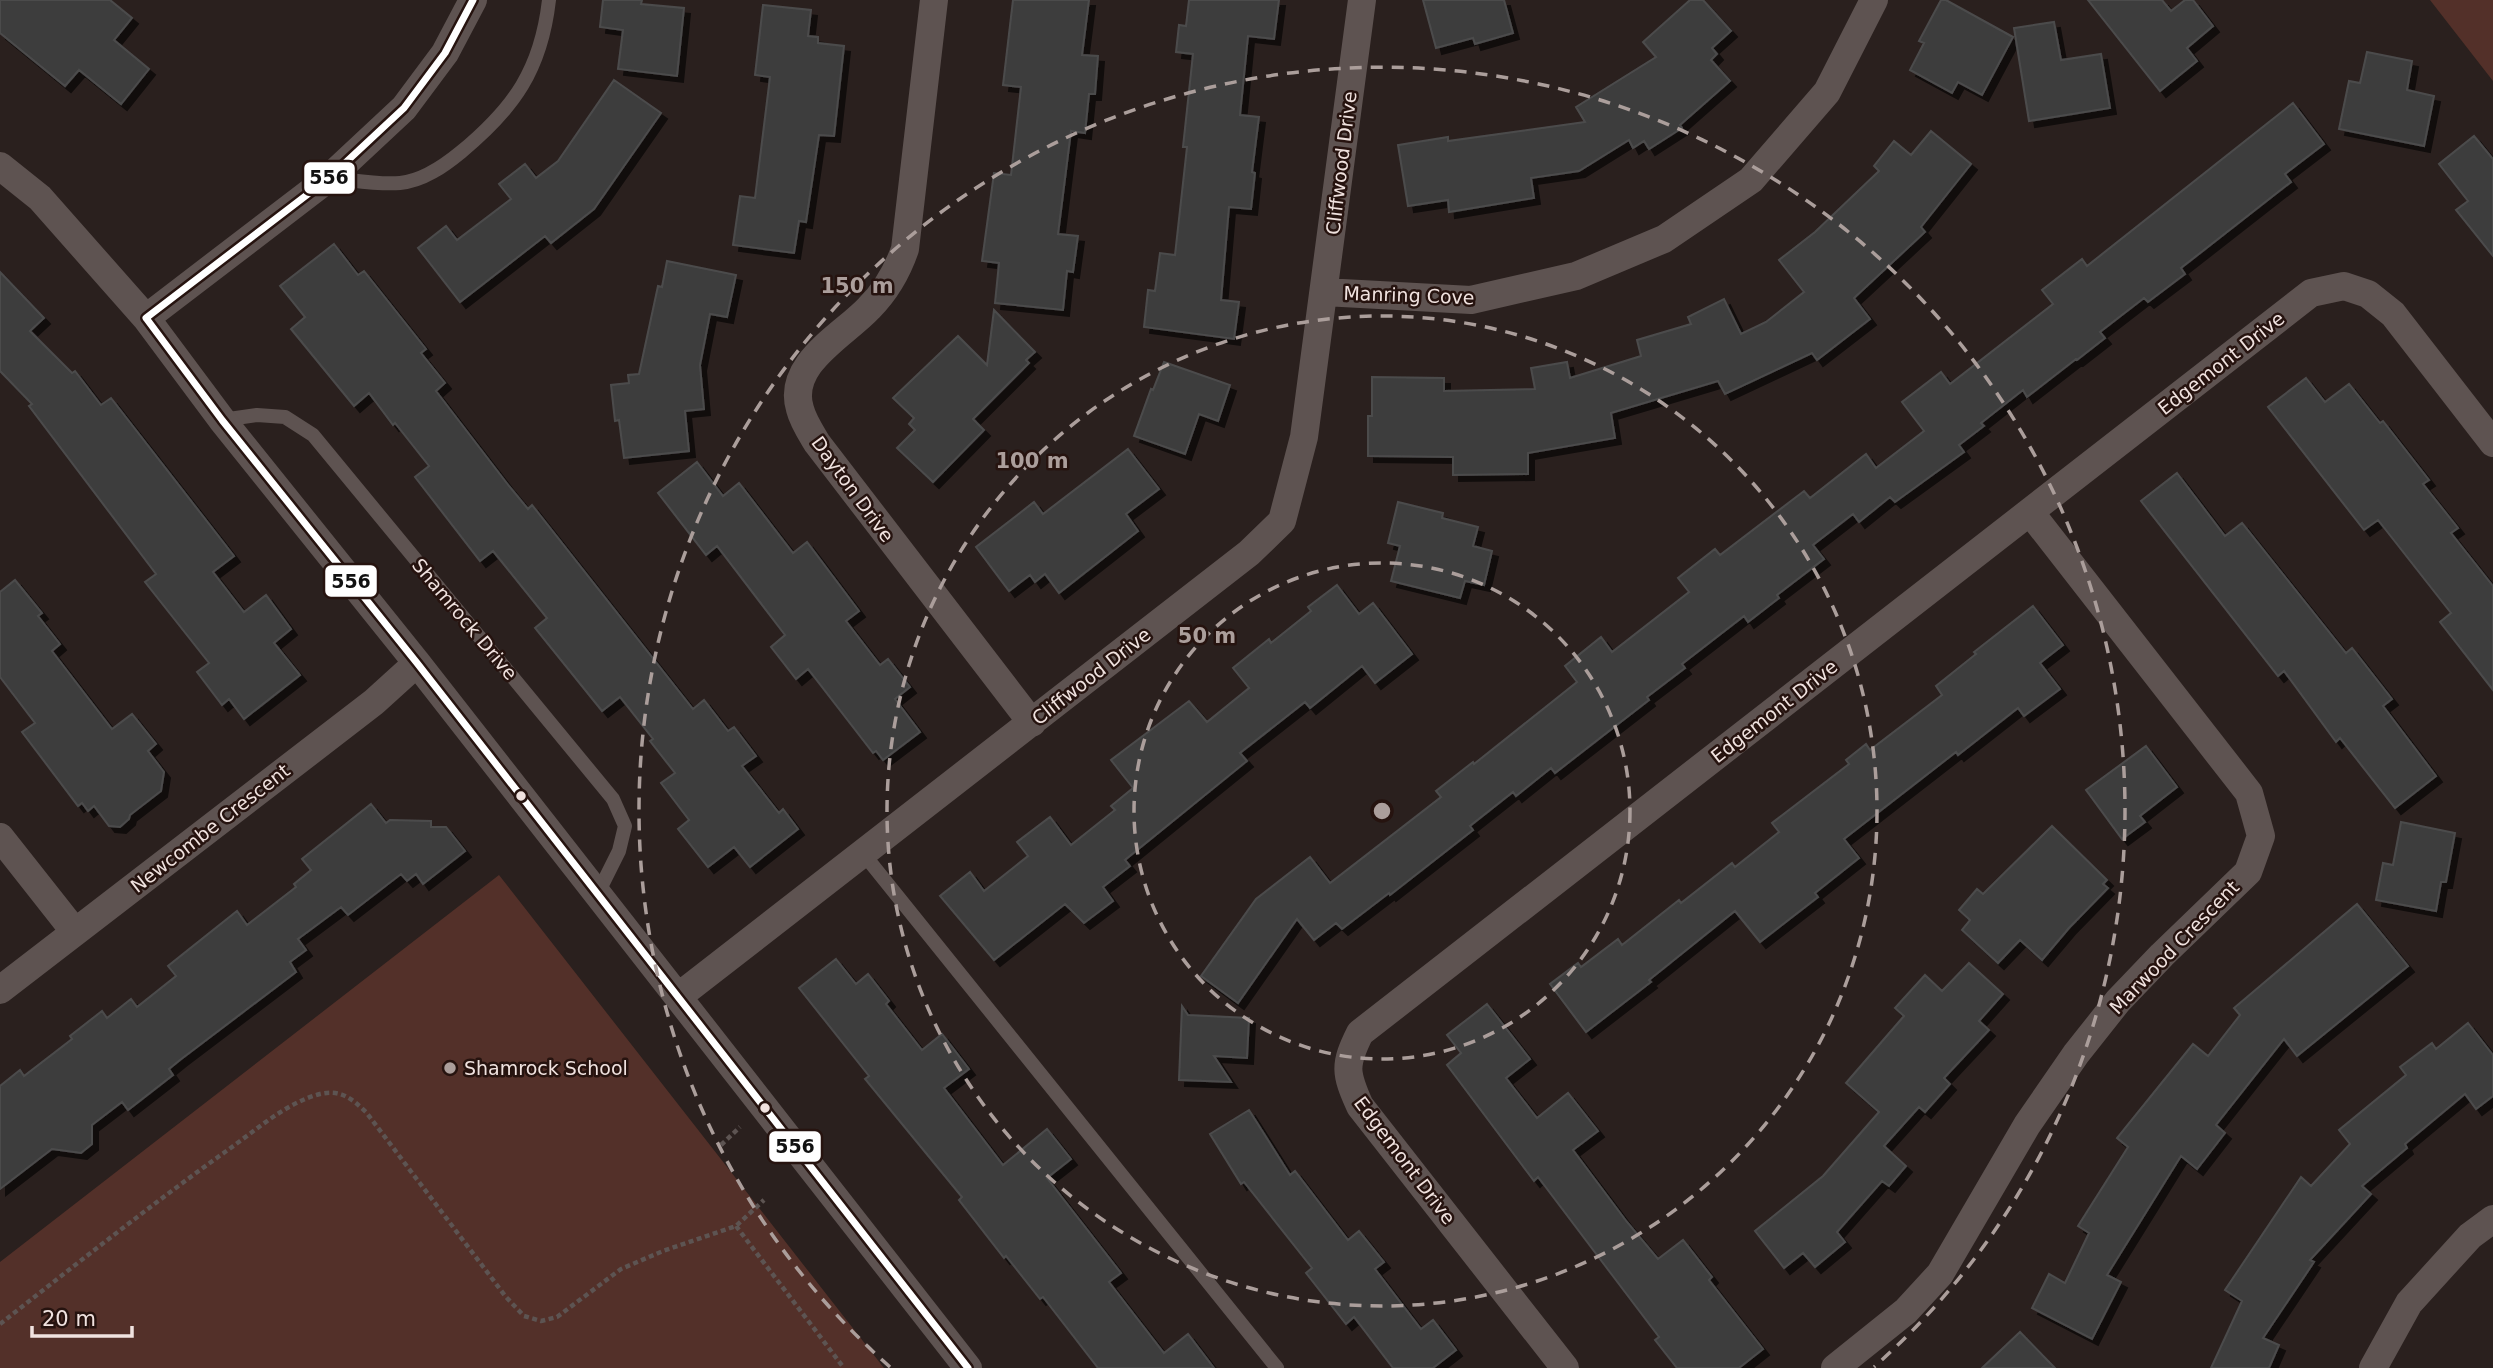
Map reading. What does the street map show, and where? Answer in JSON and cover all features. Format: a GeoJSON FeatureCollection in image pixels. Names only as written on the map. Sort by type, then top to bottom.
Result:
{"type":"FeatureCollection","features":[{"type":"Feature","properties":{"kind":"street"},"geometry":{"type":"LineString","coordinates":[[146,318],[329,178],[404,108],[445,53],[473,0]]}},
{"type":"Feature","properties":{"kind":"street","name":"Dayton Drive"},"geometry":{"type":"LineString","coordinates":[[934,0],[905,249],[897,272],[876,300],[810,360],[800,382],[799,408],[817,443],[1032,723]]}},
{"type":"Feature","properties":{"kind":"street","name":"Cliffwood Drive"},"geometry":{"type":"LineString","coordinates":[[679,996],[1249,553],[1282,521],[1304,437],[1362,0]]}},
{"type":"Feature","properties":{"kind":"street","name":"Manring Cove"},"geometry":{"type":"LineString","coordinates":[[1324,292],[1471,300],[1576,276],[1664,239],[1751,180],[1826,92],[1874,0]]}},
{"type":"Feature","properties":{"kind":"street"},"geometry":{"type":"LineString","coordinates":[[0,166],[40,198],[146,318],[222,420],[598,893],[968,1368]]}},
{"type":"Feature","properties":{"kind":"street","name":"Edgemont Drive"},"geometry":{"type":"LineString","coordinates":[[1565,1368],[1360,1106],[1349,1081],[1348,1057],[1360,1033],[2311,293],[2344,286],[2368,294],[2393,314],[2493,443]]}},
{"type":"Feature","properties":{"kind":"street","name":"Marwood Crescent"},"geometry":{"type":"LineString","coordinates":[[1835,1368],[1906,1311],[1940,1275],[2027,1125],[2076,1054],[2118,1001],[2248,872],[2261,836],[2249,793],[2029,512]]}},
{"type":"Feature","properties":{"kind":"street","name":"Newcombe Crescent"},"geometry":{"type":"LineString","coordinates":[[0,990],[374,702],[417,663]]}},
{"type":"Feature","properties":{"kind":"street"},"geometry":{"type":"LineString","coordinates":[[0,837],[75,932]]}},
{"type":"Feature","properties":{"kind":"street"},"geometry":{"type":"LineString","coordinates":[[2372,1368],[2409,1303],[2470,1236],[2493,1219]]}},
{"type":"Feature","properties":{"kind":"lane"},"geometry":{"type":"LineString","coordinates":[[329,178],[402,183],[440,169],[491,127],[520,91],[537,57],[550,0]]}},
{"type":"Feature","properties":{"kind":"lane","name":"Shamrock Drive"},"geometry":{"type":"LineString","coordinates":[[222,420],[257,415],[285,417],[313,435],[613,799],[625,826],[619,851],[598,893]]}},
{"type":"Feature","properties":{"kind":"lane"},"geometry":{"type":"LineString","coordinates":[[862,852],[1277,1368]]}},
{"type":"Feature","properties":{"kind":"path"},"geometry":{"type":"LineString","coordinates":[[0,1324],[144,1210],[298,1102],[322,1094],[340,1092],[366,1112],[506,1297],[524,1316],[532,1319],[541,1321],[557,1317],[621,1269],[663,1251],[736,1226],[764,1200]]}},
{"type":"Feature","properties":{"kind":"path"},"geometry":{"type":"LineString","coordinates":[[721,1144],[740,1127]]}},
{"type":"Feature","properties":{"kind":"path"},"geometry":{"type":"LineString","coordinates":[[736,1226],[844,1368]]}},
{"type":"Feature","properties":{"kind":"shaded area"},"geometry":{"type":"Polygon","coordinates":[[[2430,0],[2493,0],[2493,81],[2430,0]]]}},
{"type":"Feature","properties":{"kind":"shaded area","name":"Shamrock School"},"geometry":{"type":"Polygon","coordinates":[[[499,875],[884,1368],[0,1368],[0,1262],[499,875]]]}},
{"type":"Feature","properties":{"kind":"building"},"geometry":{"type":"Polygon","coordinates":[[[0,0],[110,0],[132,18],[114,40],[149,69],[121,104],[79,70],[65,86],[0,33],[0,0]]]}},
{"type":"Feature","properties":{"kind":"building"},"geometry":{"type":"Polygon","coordinates":[[[603,0],[642,0],[641,4],[684,8],[677,76],[618,69],[623,30],[600,27],[603,0]]]}},
{"type":"Feature","properties":{"kind":"building"},"geometry":{"type":"Polygon","coordinates":[[[1013,0],[1089,0],[1082,55],[1098,56],[1095,94],[1089,94],[1085,133],[1071,131],[1058,234],[1078,236],[1073,272],[1067,271],[1063,310],[995,303],[999,263],[982,261],[994,173],[1011,175],[1021,87],[1003,85],[1013,0]]]}},
{"type":"Feature","properties":{"kind":"building"},"geometry":{"type":"Polygon","coordinates":[[[1189,0],[1279,0],[1274,39],[1248,36],[1240,115],[1259,117],[1252,172],[1255,173],[1251,209],[1229,207],[1221,300],[1239,302],[1234,339],[1144,327],[1148,290],[1155,291],[1160,253],[1175,255],[1187,147],[1183,147],[1193,54],[1176,52],[1179,25],[1186,26],[1189,0]]]}},
{"type":"Feature","properties":{"kind":"building"},"geometry":{"type":"Polygon","coordinates":[[[1423,0],[1504,0],[1513,33],[1475,44],[1473,38],[1436,48],[1423,0]]]}},
{"type":"Feature","properties":{"kind":"building"},"geometry":{"type":"Polygon","coordinates":[[[1690,0],[1703,0],[1731,31],[1712,48],[1717,54],[1711,60],[1730,81],[1680,125],[1682,128],[1649,149],[1644,141],[1633,148],[1629,140],[1579,171],[1531,178],[1534,198],[1449,212],[1448,200],[1408,206],[1398,145],[1448,137],[1448,141],[1585,122],[1576,107],[1656,57],[1643,42],[1690,0]]]}},
{"type":"Feature","properties":{"kind":"building"},"geometry":{"type":"Polygon","coordinates":[[[1941,0],[1946,0],[2013,37],[1982,95],[1958,82],[1952,93],[1910,70],[1924,43],[1919,41],[1941,0]]]}},
{"type":"Feature","properties":{"kind":"building"},"geometry":{"type":"Polygon","coordinates":[[[2088,0],[2162,0],[2171,11],[2185,0],[2193,0],[2213,26],[2187,48],[2197,61],[2160,91],[2088,0]]]}},
{"type":"Feature","properties":{"kind":"building"},"geometry":{"type":"Polygon","coordinates":[[[763,5],[811,10],[808,36],[818,37],[818,43],[844,46],[834,136],[819,135],[806,222],[799,221],[794,253],[733,245],[740,196],[755,198],[770,77],[755,75],[763,5]]]}},
{"type":"Feature","properties":{"kind":"building"},"geometry":{"type":"Polygon","coordinates":[[[2054,22],[2061,60],[2101,54],[2110,108],[2029,121],[2014,28],[2054,22]]]}},
{"type":"Feature","properties":{"kind":"building"},"geometry":{"type":"Polygon","coordinates":[[[2367,52],[2412,61],[2407,90],[2434,96],[2424,146],[2339,129],[2349,81],[2360,83],[2367,52]]]}},
{"type":"Feature","properties":{"kind":"building"},"geometry":{"type":"Polygon","coordinates":[[[614,80],[661,113],[594,209],[551,243],[545,236],[460,302],[418,248],[446,226],[457,240],[511,199],[499,184],[525,164],[536,178],[558,161],[614,80]]]}},
{"type":"Feature","properties":{"kind":"building"},"geometry":{"type":"Polygon","coordinates":[[[2293,103],[2324,144],[2285,174],[2291,182],[2181,268],[2185,274],[2148,302],[2144,298],[2100,332],[2105,338],[2077,360],[2027,397],[2023,390],[1981,423],[1984,426],[1959,445],[1964,452],[1895,502],[1890,497],[1859,522],[1853,514],[1813,545],[1824,559],[1777,595],[1779,598],[1748,622],[1744,616],[1682,664],[1685,668],[1647,697],[1649,700],[1555,773],[1551,768],[1516,796],[1513,792],[1470,826],[1473,830],[1342,929],[1336,923],[1314,940],[1297,919],[1238,1003],[1201,976],[1256,899],[1310,857],[1330,883],[1441,797],[1436,791],[1577,682],[1565,666],[1601,637],[1612,652],[1689,592],[1678,578],[1715,549],[1720,555],[1804,491],[1810,498],[1866,454],[1876,468],[1924,431],[1902,402],[1941,372],[1950,384],[2053,304],[2042,290],[2082,259],[2087,266],[2293,103]]]}},
{"type":"Feature","properties":{"kind":"building"},"geometry":{"type":"Polygon","coordinates":[[[1931,131],[1971,164],[1921,227],[1925,232],[1854,298],[1870,319],[1817,360],[1812,353],[1725,394],[1718,381],[1611,413],[1615,438],[1528,453],[1528,474],[1453,475],[1453,457],[1368,456],[1372,377],[1444,378],[1444,391],[1535,389],[1531,368],[1567,362],[1570,378],[1641,356],[1637,340],[1691,324],[1688,317],[1724,299],[1741,334],[1766,322],[1804,292],[1779,260],[1815,232],[1879,171],[1874,166],[1894,141],[1911,155],[1931,131]]]}},
{"type":"Feature","properties":{"kind":"building"},"geometry":{"type":"Polygon","coordinates":[[[2474,136],[2493,159],[2493,256],[2456,210],[2468,201],[2439,164],[2474,136]]]}},
{"type":"Feature","properties":{"kind":"building"},"geometry":{"type":"Polygon","coordinates":[[[334,244],[358,275],[364,271],[426,349],[421,353],[445,383],[436,391],[509,486],[528,509],[532,505],[693,709],[704,700],[728,731],[734,727],[756,756],[742,766],[779,813],[783,809],[798,829],[750,867],[734,847],[708,867],[678,829],[689,820],[661,783],[675,773],[650,741],[653,739],[620,697],[602,711],[535,628],[547,618],[493,551],[480,561],[415,477],[429,466],[395,423],[393,425],[369,393],[354,406],[291,329],[305,317],[280,286],[334,244]]]}},
{"type":"Feature","properties":{"kind":"building"},"geometry":{"type":"Polygon","coordinates":[[[667,261],[736,275],[727,317],[710,314],[700,365],[704,409],[685,411],[689,451],[624,458],[619,420],[615,421],[611,385],[629,383],[628,375],[639,374],[658,286],[662,287],[667,261]]]}},
{"type":"Feature","properties":{"kind":"building"},"geometry":{"type":"Polygon","coordinates":[[[0,272],[44,318],[30,331],[72,373],[75,371],[101,405],[111,398],[234,556],[213,572],[244,612],[266,595],[291,629],[274,643],[300,675],[244,719],[229,699],[222,705],[197,672],[209,663],[145,582],[156,574],[29,406],[32,404],[0,371],[0,272]]]}},
{"type":"Feature","properties":{"kind":"building"},"geometry":{"type":"Polygon","coordinates":[[[994,310],[1035,352],[1026,360],[1029,363],[973,419],[984,430],[933,482],[897,448],[915,430],[909,424],[914,418],[893,398],[958,336],[987,365],[994,310]]]}},
{"type":"Feature","properties":{"kind":"building"},"geometry":{"type":"Polygon","coordinates":[[[1164,362],[1230,385],[1218,421],[1199,414],[1185,454],[1134,436],[1164,362]]]}},
{"type":"Feature","properties":{"kind":"building"},"geometry":{"type":"Polygon","coordinates":[[[2306,378],[2325,402],[2349,384],[2380,423],[2383,421],[2429,480],[2423,484],[2458,528],[2451,533],[2493,586],[2493,690],[2440,622],[2451,613],[2378,520],[2364,530],[2268,407],[2306,378]]]}},
{"type":"Feature","properties":{"kind":"building"},"geometry":{"type":"Polygon","coordinates":[[[1128,449],[1159,489],[1126,514],[1138,531],[1059,593],[1045,574],[1035,582],[1030,575],[1009,591],[976,547],[1034,502],[1043,514],[1128,449]]]}},
{"type":"Feature","properties":{"kind":"building"},"geometry":{"type":"Polygon","coordinates":[[[697,462],[723,496],[739,483],[793,553],[807,542],[859,611],[846,621],[880,665],[888,659],[910,687],[895,699],[920,732],[883,760],[876,751],[873,753],[808,669],[796,679],[771,647],[785,635],[717,546],[706,555],[658,493],[697,462]]]}},
{"type":"Feature","properties":{"kind":"building"},"geometry":{"type":"Polygon","coordinates":[[[2177,473],[2225,536],[2242,523],[2346,653],[2352,648],[2392,699],[2383,706],[2436,776],[2395,808],[2340,738],[2336,742],[2284,671],[2278,676],[2141,501],[2177,473]]]}},
{"type":"Feature","properties":{"kind":"building"},"geometry":{"type":"Polygon","coordinates":[[[1398,502],[1443,513],[1442,518],[1478,527],[1473,546],[1492,551],[1484,585],[1465,581],[1460,598],[1391,581],[1400,546],[1388,543],[1398,502]]]}},
{"type":"Feature","properties":{"kind":"building"},"geometry":{"type":"Polygon","coordinates":[[[15,580],[42,613],[38,616],[60,644],[52,651],[112,729],[132,714],[156,744],[148,751],[164,772],[161,791],[130,815],[120,827],[109,826],[94,806],[88,811],[82,803],[78,806],[22,732],[35,723],[0,677],[0,592],[15,580]]]}},
{"type":"Feature","properties":{"kind":"building"},"geometry":{"type":"Polygon","coordinates":[[[1337,585],[1359,614],[1373,603],[1412,654],[1375,683],[1362,666],[1310,708],[1305,702],[1240,753],[1247,761],[1125,860],[1130,866],[1103,887],[1113,901],[1084,923],[1065,904],[994,960],[940,896],[970,872],[984,891],[1028,856],[1017,842],[1050,817],[1071,845],[1115,810],[1111,806],[1133,788],[1111,760],[1189,701],[1207,722],[1249,688],[1233,668],[1269,639],[1271,643],[1311,611],[1308,607],[1337,585]]]}},
{"type":"Feature","properties":{"kind":"building"},"geometry":{"type":"Polygon","coordinates":[[[2033,606],[2063,645],[2040,663],[2060,689],[2024,716],[2018,708],[1958,755],[1956,752],[1844,839],[1859,858],[1815,893],[1818,897],[1760,942],[1735,911],[1649,980],[1651,982],[1586,1032],[1550,984],[1578,963],[1581,967],[1618,939],[1622,945],[1732,863],[1735,867],[1779,832],[1772,823],[1849,764],[1846,760],[1866,744],[1870,750],[1942,695],[1936,686],[2033,606]]]}},
{"type":"Feature","properties":{"kind":"building"},"geometry":{"type":"Polygon","coordinates":[[[2146,746],[2177,787],[2140,816],[2145,822],[2122,839],[2086,790],[2146,746]]]}},
{"type":"Feature","properties":{"kind":"building"},"geometry":{"type":"Polygon","coordinates":[[[371,804],[386,823],[390,820],[431,821],[431,827],[446,827],[465,851],[423,884],[416,874],[407,881],[401,874],[348,915],[341,907],[298,939],[306,950],[290,962],[296,972],[169,1069],[173,1075],[128,1110],[122,1102],[92,1125],[92,1144],[81,1153],[52,1149],[0,1189],[0,1086],[20,1070],[24,1076],[72,1039],[70,1036],[102,1011],[107,1018],[131,999],[137,1007],[176,976],[168,966],[237,911],[247,925],[296,887],[294,884],[311,870],[302,859],[371,804]]]}},
{"type":"Feature","properties":{"kind":"building"},"geometry":{"type":"Polygon","coordinates":[[[2401,822],[2455,833],[2446,882],[2441,882],[2436,911],[2376,900],[2383,863],[2393,865],[2401,822]]]}},
{"type":"Feature","properties":{"kind":"building"},"geometry":{"type":"Polygon","coordinates":[[[2052,826],[2107,880],[2103,884],[2108,888],[2042,960],[2020,940],[1998,963],[1962,930],[1970,920],[1959,910],[1977,889],[1983,894],[2052,826]]]}},
{"type":"Feature","properties":{"kind":"building"},"geometry":{"type":"Polygon","coordinates":[[[2357,904],[2408,966],[2297,1056],[2284,1039],[2216,1125],[2225,1133],[2197,1169],[2181,1156],[2107,1275],[2121,1282],[2092,1339],[2032,1308],[2049,1274],[2065,1283],[2089,1233],[2078,1226],[2128,1147],[2117,1138],[2193,1044],[2208,1056],[2240,1015],[2234,1008],[2357,904]]]}},
{"type":"Feature","properties":{"kind":"building"},"geometry":{"type":"Polygon","coordinates":[[[836,959],[856,984],[868,974],[889,1001],[886,1004],[922,1050],[942,1034],[969,1069],[944,1088],[1003,1165],[1047,1129],[1071,1159],[1047,1178],[1121,1273],[1109,1282],[1164,1353],[1188,1334],[1214,1368],[1098,1368],[1043,1297],[1040,1299],[1006,1256],[1004,1258],[959,1200],[962,1197],[865,1079],[869,1076],[799,988],[836,959]]]}},
{"type":"Feature","properties":{"kind":"building"},"geometry":{"type":"Polygon","coordinates":[[[1969,963],[2003,994],[1979,1021],[1989,1030],[1944,1078],[1950,1084],[1925,1112],[1919,1107],[1884,1146],[1906,1166],[1889,1186],[1882,1181],[1837,1232],[1845,1242],[1815,1267],[1803,1253],[1784,1268],[1755,1231],[1823,1176],[1879,1112],[1846,1083],[1904,1016],[1895,1008],[1925,975],[1942,991],[1969,963]]]}},
{"type":"Feature","properties":{"kind":"building"},"geometry":{"type":"Polygon","coordinates":[[[1487,1004],[1530,1059],[1506,1078],[1537,1118],[1568,1093],[1598,1131],[1573,1150],[1627,1222],[1658,1259],[1683,1240],[1712,1277],[1709,1280],[1763,1349],[1739,1368],[1677,1368],[1655,1340],[1659,1337],[1538,1177],[1534,1181],[1447,1065],[1461,1053],[1447,1035],[1487,1004]]]}},
{"type":"Feature","properties":{"kind":"building"},"geometry":{"type":"Polygon","coordinates":[[[1182,1006],[1188,1015],[1249,1018],[1247,1058],[1214,1056],[1231,1082],[1179,1080],[1182,1006]]]}},
{"type":"Feature","properties":{"kind":"building"},"geometry":{"type":"Polygon","coordinates":[[[2468,1023],[2493,1055],[2493,1096],[2476,1109],[2465,1094],[2405,1144],[2407,1148],[2362,1186],[2371,1194],[2310,1260],[2314,1262],[2263,1338],[2279,1345],[2269,1368],[2211,1368],[2242,1301],[2225,1290],[2301,1177],[2311,1186],[2350,1144],[2339,1130],[2406,1075],[2400,1067],[2432,1043],[2436,1049],[2468,1023]]]}},
{"type":"Feature","properties":{"kind":"building"},"geometry":{"type":"Polygon","coordinates":[[[1249,1110],[1290,1175],[1295,1171],[1348,1240],[1359,1231],[1384,1262],[1375,1269],[1421,1329],[1433,1320],[1456,1350],[1433,1368],[1393,1368],[1354,1317],[1346,1324],[1306,1273],[1312,1268],[1244,1182],[1241,1184],[1210,1134],[1249,1110]]]}},
{"type":"Feature","properties":{"kind":"building"},"geometry":{"type":"Polygon","coordinates":[[[2020,1332],[2055,1368],[1982,1368],[2020,1332]]]}},
{"type":"Feature","properties":{"kind":"transit line","name":"556"},"geometry":{"type":"LineString","coordinates":[[146,318],[329,178],[404,108],[445,53],[473,0]]}},
{"type":"Feature","properties":{"kind":"transit line","name":"556"},"geometry":{"type":"LineString","coordinates":[[146,318],[222,420],[417,663],[968,1368]]}},
{"type":"Feature","properties":{"kind":"place","name":"Shamrock School"},"geometry":{"type":"Point","coordinates":[450,1068]}}]}
